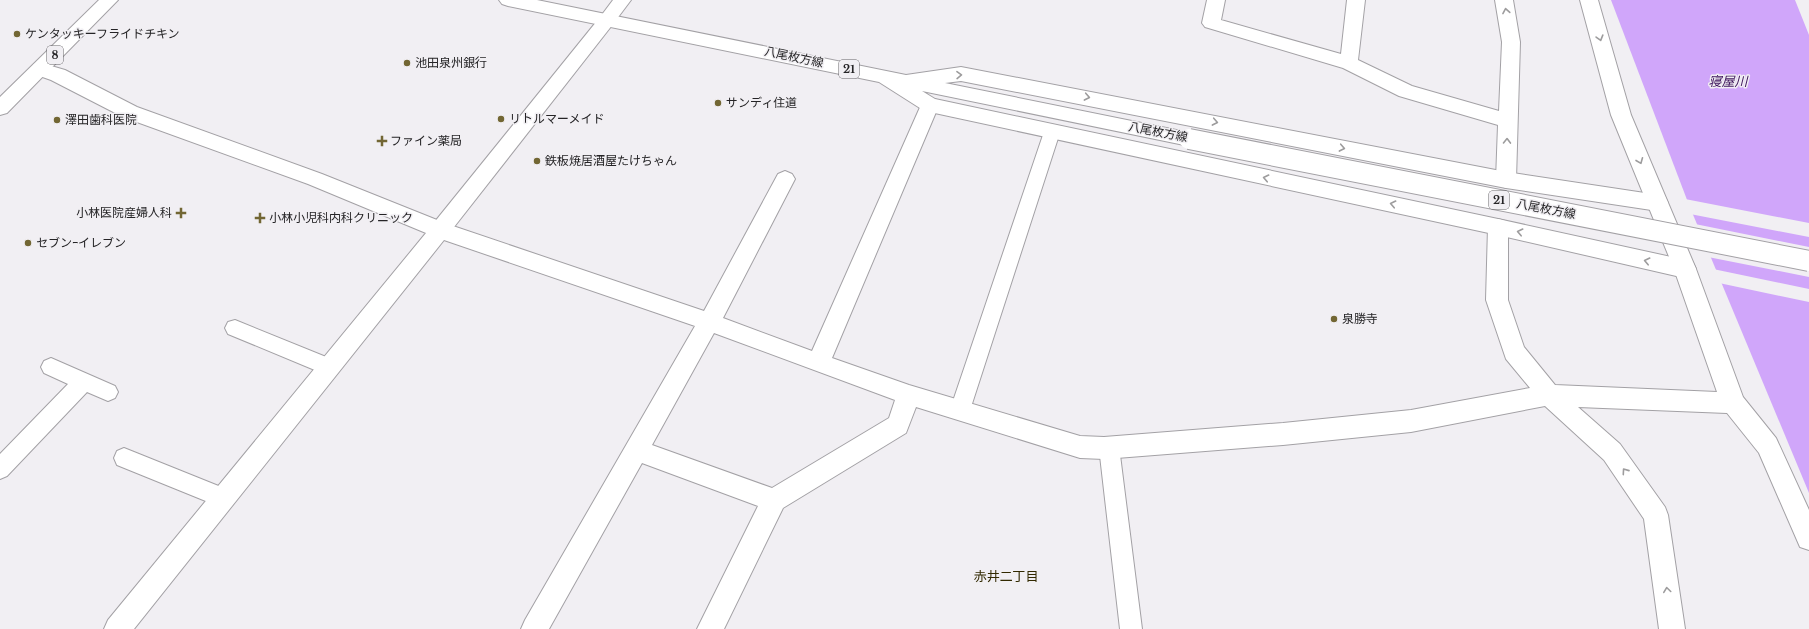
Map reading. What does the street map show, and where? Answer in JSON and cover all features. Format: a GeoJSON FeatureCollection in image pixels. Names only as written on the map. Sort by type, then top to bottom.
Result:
{"type":"FeatureCollection","features":[{"type":"Feature","properties":{"kind":"street","name":"8"},"geometry":{"type":"LineString","coordinates":[[0,108],[108,0]]}},
{"type":"Feature","properties":{"kind":"street","name":"八尾枚方線"},"geometry":{"type":"LineString","coordinates":[[508,0],[1190,139],[1809,261]]}},
{"type":"Feature","properties":{"kind":"street"},"geometry":{"type":"LineString","coordinates":[[117,629],[440,230],[622,0]]}},
{"type":"Feature","properties":{"kind":"street"},"geometry":{"type":"LineString","coordinates":[[1216,0],[1211,23],[1349,63],[1406,91],[1508,121]]}},
{"type":"Feature","properties":{"kind":"street"},"geometry":{"type":"LineString","coordinates":[[1349,63],[1356,0]]}},
{"type":"Feature","properties":{"kind":"street"},"geometry":{"type":"LineString","coordinates":[[1504,0],[1511,42],[1506,180]]}},
{"type":"Feature","properties":{"kind":"street"},"geometry":{"type":"LineString","coordinates":[[1589,0],[1621,115],[1685,270],[1733,403],[1768,446],[1809,538]]}},
{"type":"Feature","properties":{"kind":"street"},"geometry":{"type":"LineString","coordinates":[[40,69],[58,75],[130,112],[315,179],[440,230],[709,322],[909,395],[1080,448],[1275,434],[1411,421],[1549,395],[1733,403]]}},
{"type":"Feature","properties":{"kind":"street"},"geometry":{"type":"LineString","coordinates":[[907,81],[961,74],[1506,180],[1658,203]]}},
{"type":"Feature","properties":{"kind":"street"},"geometry":{"type":"LineString","coordinates":[[881,75],[930,105],[1498,227],[1685,270]]}},
{"type":"Feature","properties":{"kind":"street"},"geometry":{"type":"LineString","coordinates":[[818,363],[930,105]]}},
{"type":"Feature","properties":{"kind":"street"},"geometry":{"type":"LineString","coordinates":[[534,629],[709,322],[785,179]]}},
{"type":"Feature","properties":{"kind":"street"},"geometry":{"type":"LineString","coordinates":[[1498,227],[1497,300],[1514,352],[1549,395],[1612,452],[1656,515],[1672,629]]}},
{"type":"Feature","properties":{"kind":"street"},"geometry":{"type":"LineString","coordinates":[[710,629],[774,500],[898,425],[909,395]]}},
{"type":"Feature","properties":{"kind":"street"},"geometry":{"type":"LineString","coordinates":[[636,450],[774,500]]}},
{"type":"Feature","properties":{"kind":"lane"},"geometry":{"type":"LineString","coordinates":[[960,410],[1052,132]]}},
{"type":"Feature","properties":{"kind":"lane"},"geometry":{"type":"LineString","coordinates":[[235,328],[329,367]]}},
{"type":"Feature","properties":{"kind":"lane"},"geometry":{"type":"LineString","coordinates":[[51,367],[108,392]]}},
{"type":"Feature","properties":{"kind":"lane"},"geometry":{"type":"LineString","coordinates":[[0,470],[83,382]]}},
{"type":"Feature","properties":{"kind":"lane"},"geometry":{"type":"LineString","coordinates":[[1109,447],[1131,629]]}},
{"type":"Feature","properties":{"kind":"lane"},"geometry":{"type":"LineString","coordinates":[[124,458],[223,498]]}},
{"type":"Feature","properties":{"kind":"water","name":"寝屋川"},"geometry":{"type":"Polygon","coordinates":[[[1611,0],[1795,0],[1809,35],[1809,493],[1689,205],[1611,0]]]}},
{"type":"Feature","properties":{"kind":"pier"},"geometry":{"type":"Polygon","coordinates":[[[1685,199],[1809,223],[1809,237],[1690,214],[1685,199]]]}},
{"type":"Feature","properties":{"kind":"pier"},"geometry":{"type":"Polygon","coordinates":[[[1695,224],[1809,247],[1809,277],[1708,257],[1695,224]]]}},
{"type":"Feature","properties":{"kind":"pier"},"geometry":{"type":"Polygon","coordinates":[[[1713,269],[1809,289],[1809,302],[1719,283],[1713,269]]]}},
{"type":"Feature","properties":{"kind":"place","name":"ケンタッキーフライドチキン"},"geometry":{"type":"Point","coordinates":[17,34]}},
{"type":"Feature","properties":{"kind":"place","name":"池田泉州銀行"},"geometry":{"type":"Point","coordinates":[407,63]}},
{"type":"Feature","properties":{"kind":"place","name":"サンディ住道"},"geometry":{"type":"Point","coordinates":[718,103]}},
{"type":"Feature","properties":{"kind":"place","name":"リトルマーメイド"},"geometry":{"type":"Point","coordinates":[501,119]}},
{"type":"Feature","properties":{"kind":"place","name":"澤田歯科医院"},"geometry":{"type":"Point","coordinates":[57,120]}},
{"type":"Feature","properties":{"kind":"place","name":"ファイン薬局"},"geometry":{"type":"Point","coordinates":[382,141]}},
{"type":"Feature","properties":{"kind":"place","name":"鉄板焼居酒屋たけちゃん"},"geometry":{"type":"Point","coordinates":[537,161]}},
{"type":"Feature","properties":{"kind":"place","name":"小林医院産婦人科"},"geometry":{"type":"Point","coordinates":[181,213]}},
{"type":"Feature","properties":{"kind":"place","name":"小林小児科内科クリニック"},"geometry":{"type":"Point","coordinates":[260,218]}},
{"type":"Feature","properties":{"kind":"place","name":"セブンｰイレブン"},"geometry":{"type":"Point","coordinates":[28,243]}},
{"type":"Feature","properties":{"kind":"place","name":"泉勝寺"},"geometry":{"type":"Point","coordinates":[1334,319]}},
{"type":"Feature","properties":{"kind":"district","name":"赤井二丁目"},"geometry":{"type":"Point","coordinates":[1006,576]}}]}
